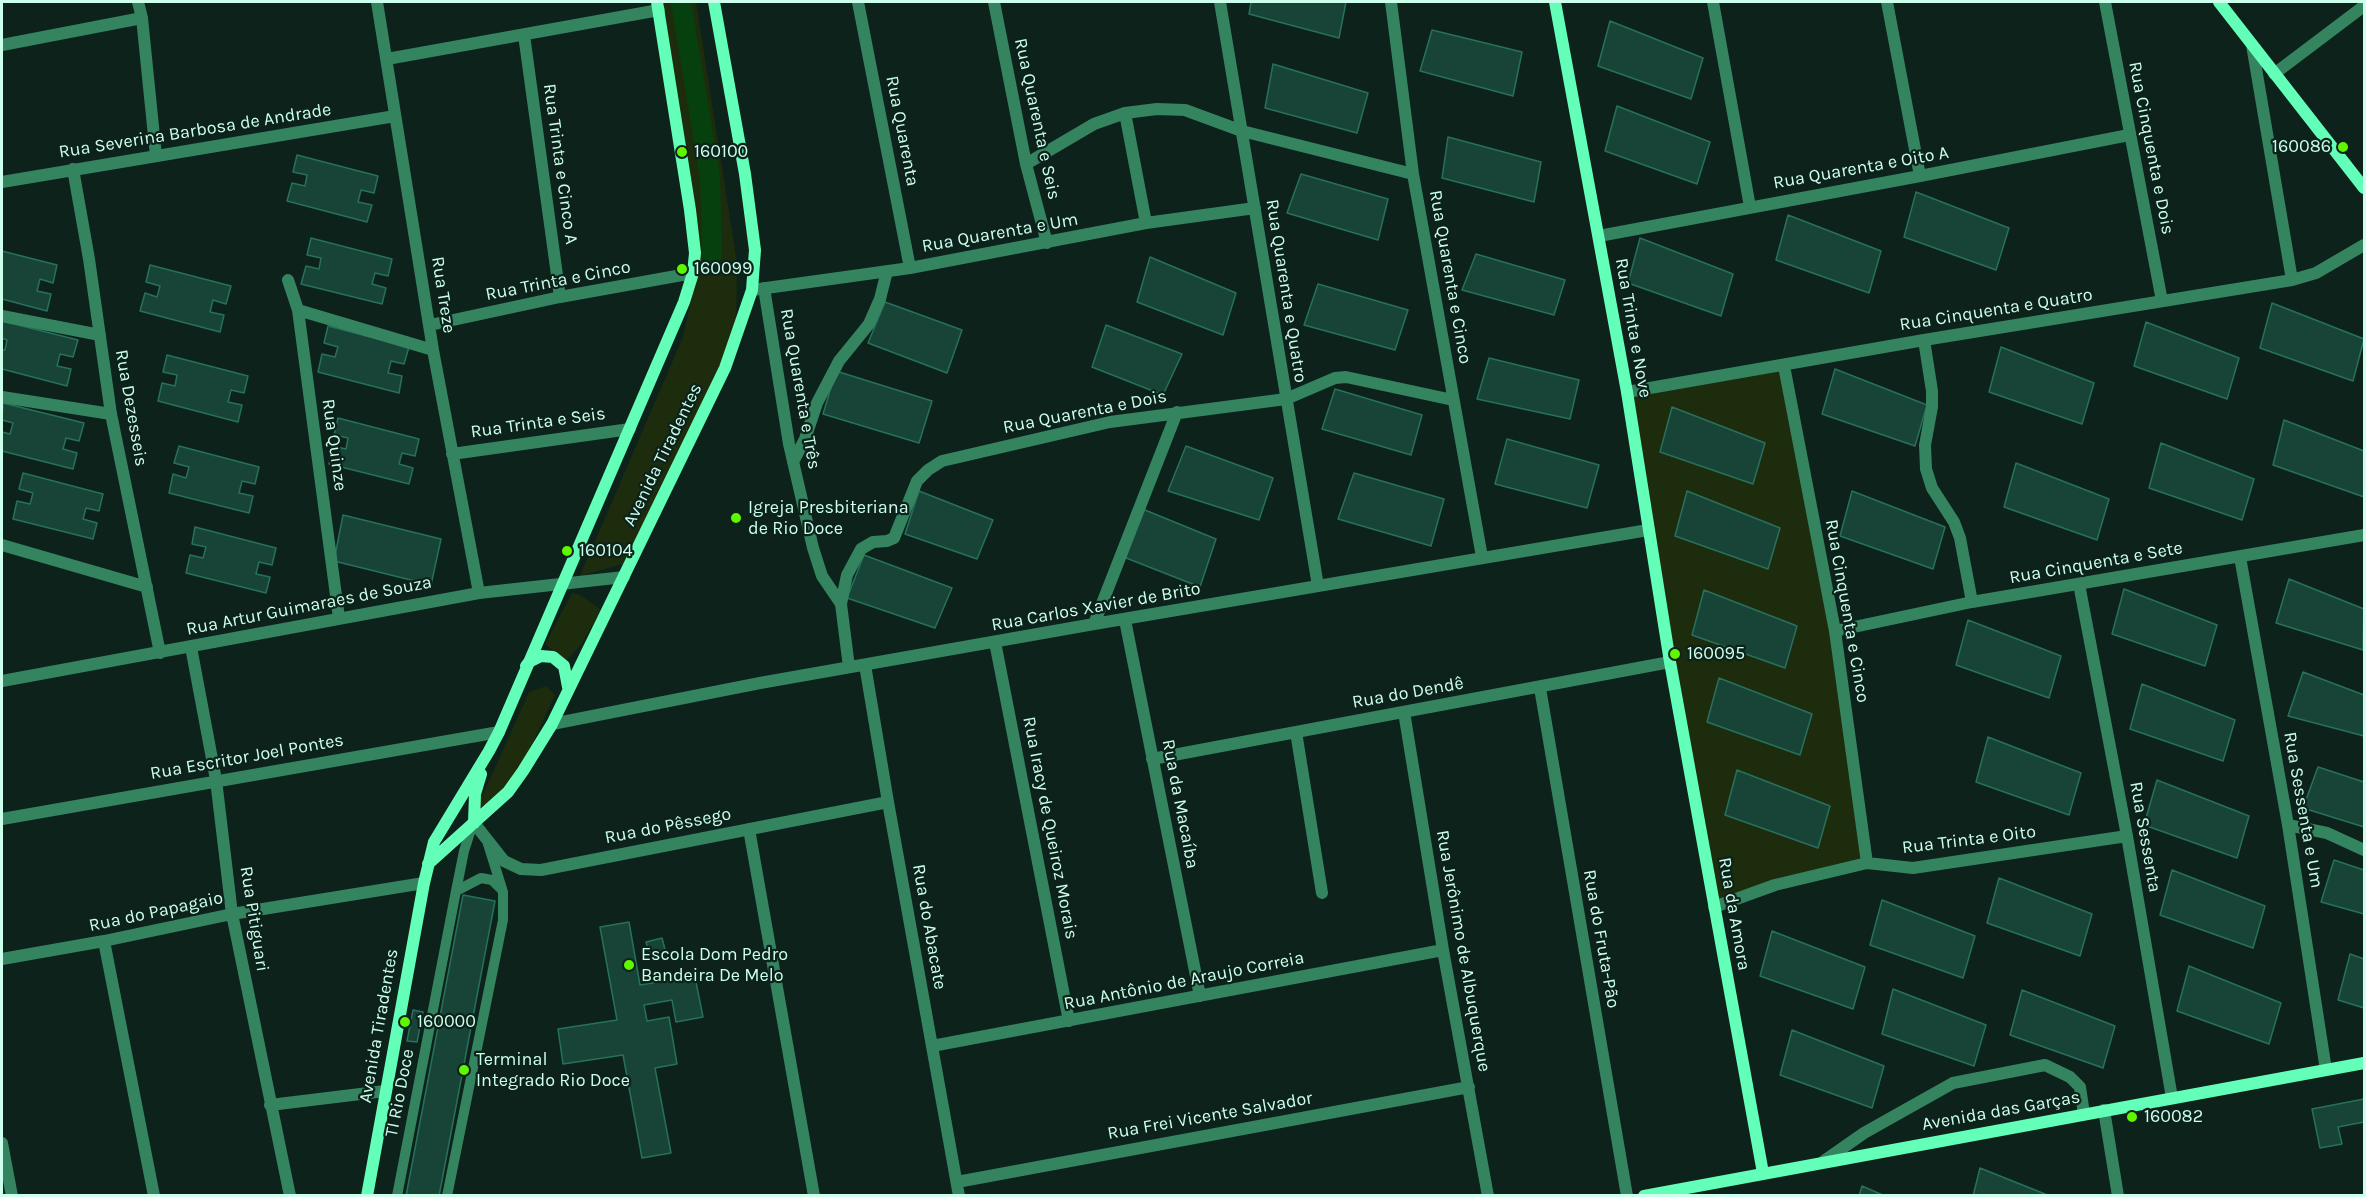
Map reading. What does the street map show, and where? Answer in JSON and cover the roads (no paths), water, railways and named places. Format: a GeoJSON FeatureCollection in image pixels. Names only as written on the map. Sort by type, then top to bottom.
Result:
{"type":"FeatureCollection","features":[{"type":"Feature","properties":{"kind":"street"},"geometry":{"type":"LineString","coordinates":[[138,2],[142,18],[156,156]]}},
{"type":"Feature","properties":{"kind":"street","name":"Rua Treze"},"geometry":{"type":"LineString","coordinates":[[378,2],[433,350],[479,593]]}},
{"type":"Feature","properties":{"kind":"street","name":"Avenida Tiradentes"},"geometry":{"type":"LineString","coordinates":[[428,864],[508,792],[524,771],[552,724],[725,368],[758,289],[746,174],[714,2]]}},
{"type":"Feature","properties":{"kind":"street","name":"Rua Quarenta"},"geometry":{"type":"LineString","coordinates":[[858,2],[910,267]]}},
{"type":"Feature","properties":{"kind":"street","name":"Rua Quarenta e Seis"},"geometry":{"type":"LineString","coordinates":[[994,2],[1026,164],[1047,243]]}},
{"type":"Feature","properties":{"kind":"street","name":"Rua Quarenta e Quatro"},"geometry":{"type":"LineString","coordinates":[[1220,2],[1318,586]]}},
{"type":"Feature","properties":{"kind":"street","name":"Rua Quarenta e Cinco"},"geometry":{"type":"LineString","coordinates":[[1391,2],[1413,174],[1482,557]]}},
{"type":"Feature","properties":{"kind":"street","name":"Rua Trinta e Nove"},"geometry":{"type":"LineString","coordinates":[[1556,2],[1626,392],[1670,662]]}},
{"type":"Feature","properties":{"kind":"street"},"geometry":{"type":"LineString","coordinates":[[1713,2],[1750,207]]}},
{"type":"Feature","properties":{"kind":"street"},"geometry":{"type":"LineString","coordinates":[[1887,2],[1920,176]]}},
{"type":"Feature","properties":{"kind":"street","name":"Rua Cinquenta e Dois"},"geometry":{"type":"LineString","coordinates":[[2105,2],[2162,301]]}},
{"type":"Feature","properties":{"kind":"street"},"geometry":{"type":"LineString","coordinates":[[2219,2],[2364,188]]}},
{"type":"Feature","properties":{"kind":"street"},"geometry":{"type":"LineString","coordinates":[[387,58],[524,35],[658,6]]}},
{"type":"Feature","properties":{"kind":"street","name":"Avenida Tiradentes"},"geometry":{"type":"LineString","coordinates":[[367,1196],[424,883],[434,842],[499,732],[525,667],[684,303],[693,273],[695,253],[690,210],[658,6]]}},
{"type":"Feature","properties":{"kind":"street"},"geometry":{"type":"LineString","coordinates":[[2274,75],[2361,8]]}},
{"type":"Feature","properties":{"kind":"street"},"geometry":{"type":"LineString","coordinates":[[2,45],[142,18]]}},
{"type":"Feature","properties":{"kind":"street","name":"Rua Trinta e Cinco A"},"geometry":{"type":"LineString","coordinates":[[524,35],[560,297]]}},
{"type":"Feature","properties":{"kind":"street"},"geometry":{"type":"LineString","coordinates":[[2252,45],[2292,280]]}},
{"type":"Feature","properties":{"kind":"street"},"geometry":{"type":"LineString","coordinates":[[1026,164],[1094,124],[1125,113],[1157,109],[1185,110],[1242,131],[1413,174]]}},
{"type":"Feature","properties":{"kind":"street"},"geometry":{"type":"LineString","coordinates":[[1125,113],[1146,223]]}},
{"type":"Feature","properties":{"kind":"street","name":"Rua Severina Barbosa de Andrade"},"geometry":{"type":"LineString","coordinates":[[2,182],[395,116]]}},
{"type":"Feature","properties":{"kind":"street","name":"Rua Quarenta e Oito A"},"geometry":{"type":"LineString","coordinates":[[1599,236],[2129,135]]}},
{"type":"Feature","properties":{"kind":"street","name":"Rua Dezesseis"},"geometry":{"type":"LineString","coordinates":[[73,169],[111,414],[160,653]]}},
{"type":"Feature","properties":{"kind":"street","name":"Rua Quarenta e Um"},"geometry":{"type":"LineString","coordinates":[[758,289],[887,271],[1146,223],[1255,208]]}},
{"type":"Feature","properties":{"kind":"street","name":"Rua Cinquenta e Quatro"},"geometry":{"type":"LineString","coordinates":[[1626,392],[1923,340],[2292,280],[2326,268],[2364,245]]}},
{"type":"Feature","properties":{"kind":"street"},"geometry":{"type":"LineString","coordinates":[[793,462],[805,439],[817,403],[839,361],[868,324],[880,298],[887,271]]}},
{"type":"Feature","properties":{"kind":"street","name":"Rua Trinta e Cinco"},"geometry":{"type":"LineString","coordinates":[[430,325],[560,297],[693,273]]}},
{"type":"Feature","properties":{"kind":"street","name":"Rua Quinze"},"geometry":{"type":"LineString","coordinates":[[288,280],[298,310],[339,618]]}},
{"type":"Feature","properties":{"kind":"street","name":"Rua Quarenta e Três"},"geometry":{"type":"LineString","coordinates":[[758,289],[813,548],[822,576],[841,604],[849,667]]}},
{"type":"Feature","properties":{"kind":"street"},"geometry":{"type":"LineString","coordinates":[[298,310],[433,350]]}},
{"type":"Feature","properties":{"kind":"street"},"geometry":{"type":"LineString","coordinates":[[2,316],[100,335]]}},
{"type":"Feature","properties":{"kind":"street"},"geometry":{"type":"LineString","coordinates":[[1923,340],[1932,391],[1932,407],[1925,445],[1926,469],[1932,488],[1954,522],[1960,538],[1972,602]]}},
{"type":"Feature","properties":{"kind":"street","name":"Rua Cinquenta e Cinco"},"geometry":{"type":"LineString","coordinates":[[1784,366],[1835,631],[1867,863]]}},
{"type":"Feature","properties":{"kind":"street","name":"Rua Quarenta e Dois"},"geometry":{"type":"LineString","coordinates":[[841,604],[848,575],[861,549],[873,542],[894,538],[917,482],[928,470],[942,461],[1110,422],[1286,399],[1335,378],[1346,377],[1453,400]]}},
{"type":"Feature","properties":{"kind":"street"},"geometry":{"type":"LineString","coordinates":[[2,397],[111,414]]}},
{"type":"Feature","properties":{"kind":"street"},"geometry":{"type":"LineString","coordinates":[[1094,624],[1177,412]]}},
{"type":"Feature","properties":{"kind":"street","name":"Rua Trinta e Seis"},"geometry":{"type":"LineString","coordinates":[[452,454],[630,429]]}},
{"type":"Feature","properties":{"kind":"street","name":"Rua Carlos Xavier de Brito"},"geometry":{"type":"LineString","coordinates":[[552,724],[849,667],[1648,530]]}},
{"type":"Feature","properties":{"kind":"street","name":"Rua Cinquenta e Sete"},"geometry":{"type":"LineString","coordinates":[[1835,631],[1972,602],[2364,535]]}},
{"type":"Feature","properties":{"kind":"street"},"geometry":{"type":"LineString","coordinates":[[2,545],[147,587]]}},
{"type":"Feature","properties":{"kind":"street","name":"Rua Sessenta e Um"},"geometry":{"type":"LineString","coordinates":[[2240,557],[2288,825],[2326,1070]]}},
{"type":"Feature","properties":{"kind":"street","name":"Rua Artur Guimaraes de Souza"},"geometry":{"type":"LineString","coordinates":[[2,681],[479,593],[624,577]]}},
{"type":"Feature","properties":{"kind":"street","name":"Rua Sessenta"},"geometry":{"type":"LineString","coordinates":[[2079,584],[2127,836],[2172,1098]]}},
{"type":"Feature","properties":{"kind":"street","name":"Rua da Macaíba"},"geometry":{"type":"LineString","coordinates":[[1125,620],[1200,996]]}},
{"type":"Feature","properties":{"kind":"street","name":"Rua Iracy de Queiroz Morais"},"geometry":{"type":"LineString","coordinates":[[995,642],[1069,1021]]}},
{"type":"Feature","properties":{"kind":"street","name":"Rua Pitiguari"},"geometry":{"type":"LineString","coordinates":[[191,646],[216,780],[232,914],[290,1196]]}},
{"type":"Feature","properties":{"kind":"street"},"geometry":{"type":"LineString","coordinates":[[525,667],[529,662],[541,656],[553,657],[564,666],[568,690]]}},
{"type":"Feature","properties":{"kind":"street","name":"Rua do Dendê"},"geometry":{"type":"LineString","coordinates":[[1152,759],[1670,662]]}},
{"type":"Feature","properties":{"kind":"street","name":"Rua da Amora"},"geometry":{"type":"LineString","coordinates":[[1670,662],[1763,1173]]}},
{"type":"Feature","properties":{"kind":"street","name":"Rua do Abacate"},"geometry":{"type":"LineString","coordinates":[[865,665],[959,1196]]}},
{"type":"Feature","properties":{"kind":"street","name":"Rua do Fruta-Pão"},"geometry":{"type":"LineString","coordinates":[[1540,688],[1627,1196]]}},
{"type":"Feature","properties":{"kind":"street","name":"Rua Jerônimo de Albuquerque"},"geometry":{"type":"LineString","coordinates":[[1404,712],[1443,950],[1470,1087],[1488,1196]]}},
{"type":"Feature","properties":{"kind":"street","name":"Rua Escritor Joel Pontes"},"geometry":{"type":"LineString","coordinates":[[2,819],[499,732]]}},
{"type":"Feature","properties":{"kind":"street"},"geometry":{"type":"LineString","coordinates":[[1296,732],[1322,893]]}},
{"type":"Feature","properties":{"kind":"street"},"geometry":{"type":"LineString","coordinates":[[474,823],[475,794],[489,751]]}},
{"type":"Feature","properties":{"kind":"street","name":"Rua do Pêssego"},"geometry":{"type":"LineString","coordinates":[[474,823],[504,861],[515,867],[541,870],[888,802]]}},
{"type":"Feature","properties":{"kind":"street"},"geometry":{"type":"LineString","coordinates":[[2288,825],[2327,833],[2364,849]]}},
{"type":"Feature","properties":{"kind":"street"},"geometry":{"type":"LineString","coordinates":[[748,829],[814,1196]]}},
{"type":"Feature","properties":{"kind":"street","name":"Rua Trinta e Oito"},"geometry":{"type":"LineString","coordinates":[[1714,908],[1774,885],[1867,863],[1913,868],[2127,836]]}},
{"type":"Feature","properties":{"kind":"street","name":"Rua do Papagaio"},"geometry":{"type":"LineString","coordinates":[[2,959],[104,941],[232,914],[424,883]]}},
{"type":"Feature","properties":{"kind":"street"},"geometry":{"type":"LineString","coordinates":[[104,941],[154,1196]]}},
{"type":"Feature","properties":{"kind":"street","name":"Rua Antônio de Araujo Correia"},"geometry":{"type":"LineString","coordinates":[[932,1046],[1443,950]]}},
{"type":"Feature","properties":{"kind":"street","name":"Avenida das Garças"},"geometry":{"type":"LineString","coordinates":[[1644,1196],[2364,1063]]}},
{"type":"Feature","properties":{"kind":"street"},"geometry":{"type":"LineString","coordinates":[[1824,1161],[1864,1133],[1953,1083],[2045,1065],[2070,1077],[2080,1087],[2084,1114]]}},
{"type":"Feature","properties":{"kind":"street","name":"Rua Frei Vicente Salvador"},"geometry":{"type":"LineString","coordinates":[[957,1182],[1470,1087]]}},
{"type":"Feature","properties":{"kind":"street"},"geometry":{"type":"LineString","coordinates":[[270,1105],[385,1090]]}},
{"type":"Feature","properties":{"kind":"street"},"geometry":{"type":"LineString","coordinates":[[2104,1110],[2118,1196]]}},
{"type":"Feature","properties":{"kind":"street"},"geometry":{"type":"LineString","coordinates":[[2,1143],[12,1196]]}},
{"type":"Feature","properties":{"kind":"lane","name":"TI Rio Doce"},"geometry":{"type":"LineString","coordinates":[[397,1196],[464,851],[474,823]]}},
{"type":"Feature","properties":{"kind":"lane"},"geometry":{"type":"LineString","coordinates":[[447,1196],[503,920],[503,892],[488,843]]}},
{"type":"Feature","properties":{"kind":"lane"},"geometry":{"type":"LineString","coordinates":[[456,891],[481,878],[492,880],[503,892]]}},
{"type":"Feature","properties":{"kind":"waterway"},"geometry":{"type":"LineString","coordinates":[[681,2],[710,177],[712,254]]}},
{"type":"Feature","properties":{"kind":"place","name":"160086"},"geometry":{"type":"Point","coordinates":[2343,147]}},
{"type":"Feature","properties":{"kind":"place","name":"160100"},"geometry":{"type":"Point","coordinates":[682,152]}},
{"type":"Feature","properties":{"kind":"place","name":"160099"},"geometry":{"type":"Point","coordinates":[682,269]}},
{"type":"Feature","properties":{"kind":"place","name":"Igreja Presbiteriana de Rio Doce"},"geometry":{"type":"Point","coordinates":[736,518]}},
{"type":"Feature","properties":{"kind":"place","name":"160104"},"geometry":{"type":"Point","coordinates":[567,551]}},
{"type":"Feature","properties":{"kind":"place","name":"160095"},"geometry":{"type":"Point","coordinates":[1675,654]}},
{"type":"Feature","properties":{"kind":"place","name":"Escola Dom Pedro Bandeira De Melo"},"geometry":{"type":"Point","coordinates":[629,965]}},
{"type":"Feature","properties":{"kind":"place","name":"160000"},"geometry":{"type":"Point","coordinates":[405,1022]}},
{"type":"Feature","properties":{"kind":"place","name":"Terminal Integrado Rio Doce"},"geometry":{"type":"Point","coordinates":[464,1070]}},
{"type":"Feature","properties":{"kind":"place","name":"160082"},"geometry":{"type":"Point","coordinates":[2132,1117]}}]}
